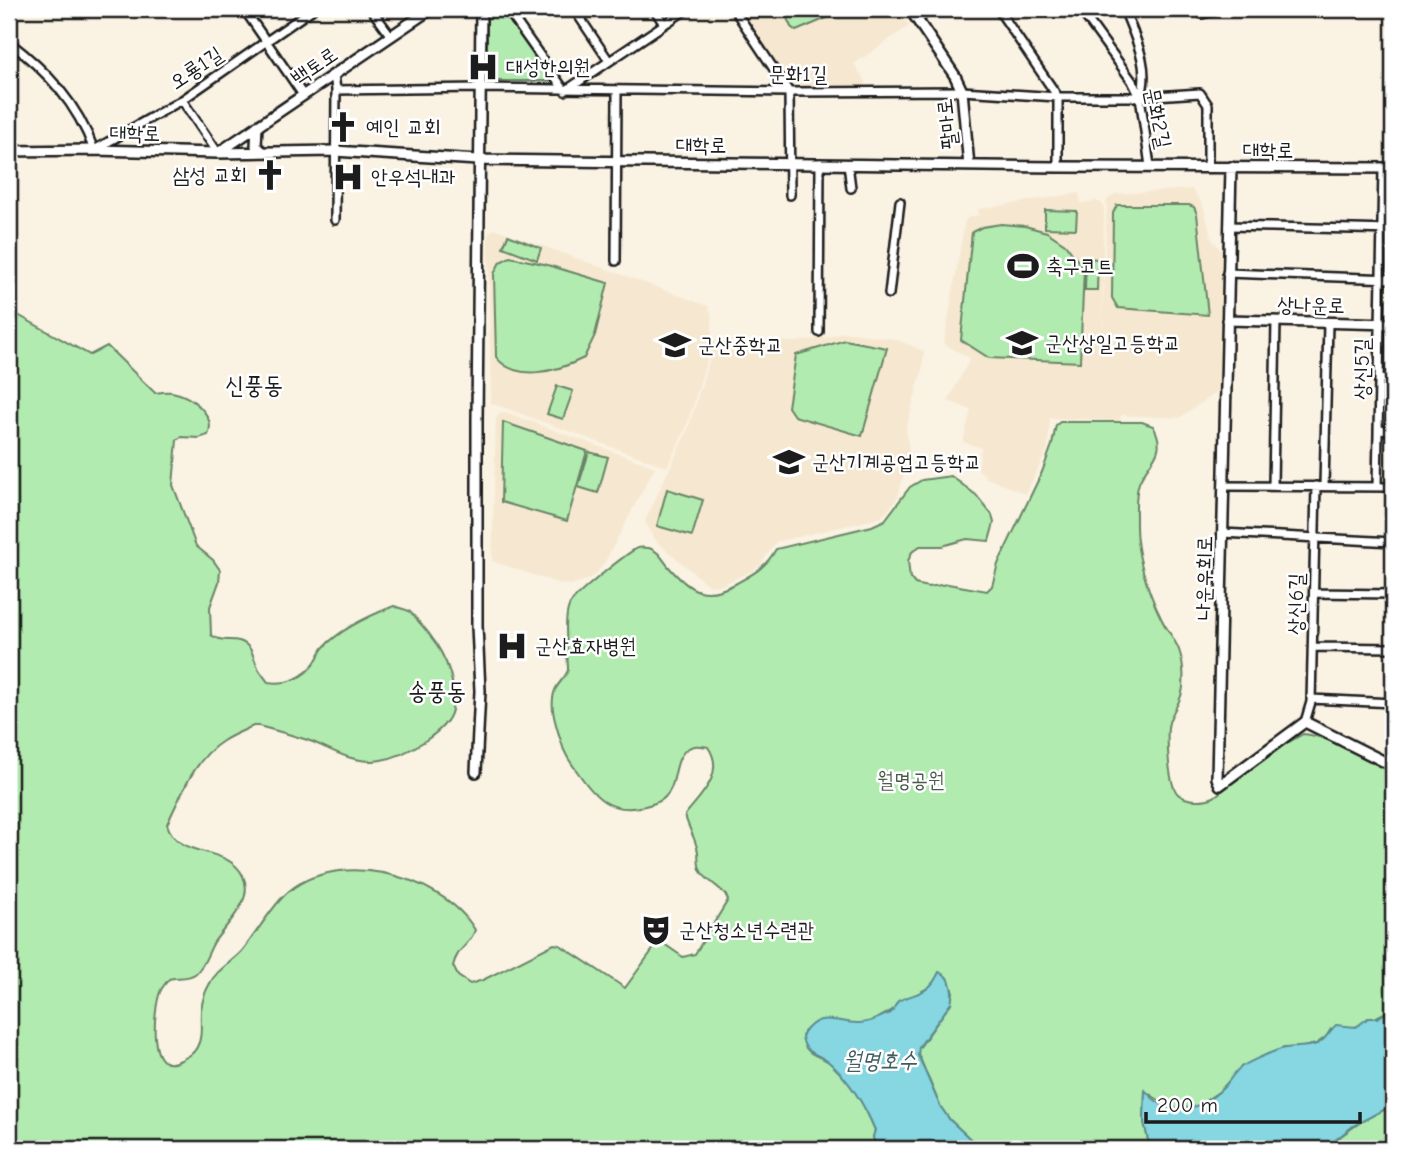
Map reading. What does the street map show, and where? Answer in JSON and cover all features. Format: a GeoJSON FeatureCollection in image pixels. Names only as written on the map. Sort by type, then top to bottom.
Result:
{"type":"FeatureCollection","features":[{"type":"Feature","properties":{"kind":"street"},"geometry":{"type":"LineString","coordinates":[[244,9],[303,95]]}},
{"type":"Feature","properties":{"kind":"street","name":"오룡1길"},"geometry":{"type":"LineString","coordinates":[[94,150],[182,100],[313,9]]}},
{"type":"Feature","properties":{"kind":"street"},"geometry":{"type":"LineString","coordinates":[[371,9],[390,36]]}},
{"type":"Feature","properties":{"kind":"street","name":"백토로"},"geometry":{"type":"LineString","coordinates":[[218,153],[431,9]]}},
{"type":"Feature","properties":{"kind":"street"},"geometry":{"type":"LineString","coordinates":[[476,772],[480,691],[477,585],[481,9]]}},
{"type":"Feature","properties":{"kind":"street"},"geometry":{"type":"LineString","coordinates":[[507,9],[565,91],[687,9]]}},
{"type":"Feature","properties":{"kind":"street"},"geometry":{"type":"LineString","coordinates":[[574,9],[609,61]]}},
{"type":"Feature","properties":{"kind":"street"},"geometry":{"type":"LineString","coordinates":[[654,9],[664,24]]}},
{"type":"Feature","properties":{"kind":"street"},"geometry":{"type":"LineString","coordinates":[[734,9],[789,92],[790,195]]}},
{"type":"Feature","properties":{"kind":"street","name":"팔마로"},"geometry":{"type":"LineString","coordinates":[[910,9],[955,76],[962,91],[969,166]]}},
{"type":"Feature","properties":{"kind":"street"},"geometry":{"type":"LineString","coordinates":[[917,19],[932,9]]}},
{"type":"Feature","properties":{"kind":"street"},"geometry":{"type":"LineString","coordinates":[[998,9],[1058,97],[1058,167]]}},
{"type":"Feature","properties":{"kind":"street","name":"문화2길"},"geometry":{"type":"LineString","coordinates":[[1080,9],[1132,80],[1140,97],[1150,166]]}},
{"type":"Feature","properties":{"kind":"street"},"geometry":{"type":"LineString","coordinates":[[1124,9],[1135,33],[1145,83],[1140,97]]}},
{"type":"Feature","properties":{"kind":"street"},"geometry":{"type":"LineString","coordinates":[[1193,9],[1202,14],[1221,9]]}},
{"type":"Feature","properties":{"kind":"street"},"geometry":{"type":"LineString","coordinates":[[9,42],[49,75],[86,130],[94,150]]}},
{"type":"Feature","properties":{"kind":"street"},"geometry":{"type":"LineString","coordinates":[[334,74],[335,220]]}},
{"type":"Feature","properties":{"kind":"street","name":"문화1길"},"geometry":{"type":"LineString","coordinates":[[336,90],[479,88],[565,91],[962,91],[1058,97],[1140,97],[1200,93],[1208,105],[1208,166]]}},
{"type":"Feature","properties":{"kind":"street"},"geometry":{"type":"LineString","coordinates":[[616,261],[617,90]]}},
{"type":"Feature","properties":{"kind":"street"},"geometry":{"type":"LineString","coordinates":[[182,100],[218,153]]}},
{"type":"Feature","properties":{"kind":"street"},"geometry":{"type":"LineString","coordinates":[[257,126],[256,146],[263,152]]}},
{"type":"Feature","properties":{"kind":"street","name":"대학로"},"geometry":{"type":"LineString","coordinates":[[9,151],[218,153],[334,150],[478,160],[1388,168]]}},
{"type":"Feature","properties":{"kind":"street"},"geometry":{"type":"LineString","coordinates":[[820,163],[820,332]]}},
{"type":"Feature","properties":{"kind":"street"},"geometry":{"type":"LineString","coordinates":[[848,164],[851,188]]}},
{"type":"Feature","properties":{"kind":"street","name":"나운우회로"},"geometry":{"type":"LineString","coordinates":[[1231,167],[1217,778],[1220,785],[1305,722]]}},
{"type":"Feature","properties":{"kind":"street","name":"상신5길"},"geometry":{"type":"LineString","coordinates":[[1377,487],[1382,229],[1388,168]]}},
{"type":"Feature","properties":{"kind":"street"},"geometry":{"type":"LineString","coordinates":[[888,294],[900,202]]}},
{"type":"Feature","properties":{"kind":"street"},"geometry":{"type":"LineString","coordinates":[[1229,226],[1393,230]]}},
{"type":"Feature","properties":{"kind":"street"},"geometry":{"type":"LineString","coordinates":[[1227,273],[1393,279]]}},
{"type":"Feature","properties":{"kind":"street","name":"상나운로"},"geometry":{"type":"LineString","coordinates":[[1227,320],[1393,324]]}},
{"type":"Feature","properties":{"kind":"street"},"geometry":{"type":"LineString","coordinates":[[1273,485],[1276,321]]}},
{"type":"Feature","properties":{"kind":"street","name":"상신6길"},"geometry":{"type":"LineString","coordinates":[[1305,722],[1311,699],[1315,540],[1328,323]]}},
{"type":"Feature","properties":{"kind":"street"},"geometry":{"type":"LineString","coordinates":[[1380,379],[1393,379]]}},
{"type":"Feature","properties":{"kind":"street"},"geometry":{"type":"LineString","coordinates":[[1378,430],[1393,431]]}},
{"type":"Feature","properties":{"kind":"street"},"geometry":{"type":"LineString","coordinates":[[1223,486],[1393,487]]}},
{"type":"Feature","properties":{"kind":"street"},"geometry":{"type":"LineString","coordinates":[[1222,533],[1315,540],[1393,542]]}},
{"type":"Feature","properties":{"kind":"street"},"geometry":{"type":"LineString","coordinates":[[1314,593],[1393,594]]}},
{"type":"Feature","properties":{"kind":"street"},"geometry":{"type":"LineString","coordinates":[[1313,647],[1393,648]]}},
{"type":"Feature","properties":{"kind":"street"},"geometry":{"type":"LineString","coordinates":[[1311,699],[1393,703]]}},
{"type":"Feature","properties":{"kind":"street"},"geometry":{"type":"LineString","coordinates":[[1305,722],[1393,766]]}},
{"type":"Feature","properties":{"kind":"shaded area"},"geometry":{"type":"Polygon","coordinates":[[[740,9],[898,9],[909,26],[854,64],[866,82],[864,87],[796,89],[791,87],[740,9]]]}},
{"type":"Feature","properties":{"kind":"shaded area","name":"군산상일고등학교"},"geometry":{"type":"Polygon","coordinates":[[[1192,189],[1203,205],[1212,240],[1223,252],[1219,391],[1179,418],[1122,415],[1119,421],[1050,418],[1048,448],[1026,494],[987,478],[978,469],[981,448],[963,442],[971,410],[948,401],[970,358],[944,344],[965,220],[979,215],[978,209],[1079,193],[1081,203],[1102,203],[1102,332],[1107,200],[1115,194],[1192,189]]]}},
{"type":"Feature","properties":{"kind":"shaded area","name":"군산중학교"},"geometry":{"type":"Polygon","coordinates":[[[496,229],[708,306],[712,316],[710,350],[686,428],[667,467],[491,403],[488,236],[490,231],[496,229]]]}},
{"type":"Feature","properties":{"kind":"shaded area","name":"군산기계공업고등학교"},"geometry":{"type":"Polygon","coordinates":[[[844,332],[895,339],[924,351],[922,371],[906,428],[909,452],[898,497],[880,518],[776,542],[760,565],[752,571],[722,585],[709,586],[658,543],[645,521],[688,429],[714,344],[732,341],[796,342],[844,332]]]}},
{"type":"Feature","properties":{"kind":"shaded area"},"geometry":{"type":"Polygon","coordinates":[[[505,412],[655,467],[605,562],[596,574],[587,580],[571,585],[560,584],[492,561],[496,418],[499,413],[505,412]]]}},
{"type":"Feature","properties":{"kind":"green space"},"geometry":{"type":"Polygon","coordinates":[[[487,9],[504,9],[553,81],[487,81],[487,9]]]}},
{"type":"Feature","properties":{"kind":"green space"},"geometry":{"type":"Polygon","coordinates":[[[783,9],[848,9],[796,31],[791,27],[783,9]]]}},
{"type":"Feature","properties":{"kind":"green space"},"geometry":{"type":"Polygon","coordinates":[[[1117,205],[1194,207],[1208,315],[1118,308],[1112,298],[1113,213],[1117,205]]]}},
{"type":"Feature","properties":{"kind":"green space"},"geometry":{"type":"Polygon","coordinates":[[[1045,210],[1077,211],[1076,229],[1045,228],[1045,210]]]}},
{"type":"Feature","properties":{"kind":"green space"},"geometry":{"type":"Polygon","coordinates":[[[1001,224],[1025,226],[1047,232],[1065,244],[1084,269],[1080,362],[989,358],[961,340],[972,232],[982,227],[1001,224]]]}},
{"type":"Feature","properties":{"kind":"green space"},"geometry":{"type":"Polygon","coordinates":[[[508,235],[541,248],[537,260],[503,247],[508,235]]]}},
{"type":"Feature","properties":{"kind":"green space"},"geometry":{"type":"Polygon","coordinates":[[[510,257],[608,283],[595,335],[584,358],[550,370],[526,372],[504,365],[496,357],[494,274],[500,262],[510,257]]]}},
{"type":"Feature","properties":{"kind":"green space"},"geometry":{"type":"Polygon","coordinates":[[[1086,258],[1098,259],[1097,290],[1085,290],[1086,258]]]}},
{"type":"Feature","properties":{"kind":"green space","name":"월명공원"},"geometry":{"type":"Polygon","coordinates":[[[9,310],[90,355],[107,346],[155,393],[179,394],[194,402],[205,413],[209,420],[208,435],[199,438],[181,437],[177,440],[173,485],[196,546],[213,560],[220,570],[219,582],[210,607],[211,635],[244,643],[268,682],[282,682],[294,679],[311,668],[323,648],[338,635],[366,618],[394,606],[409,611],[427,632],[441,652],[453,686],[452,710],[442,727],[411,749],[390,758],[371,761],[353,759],[310,741],[253,726],[226,739],[196,767],[167,824],[181,843],[226,859],[236,866],[246,885],[245,894],[238,912],[214,942],[198,971],[189,977],[169,979],[161,990],[156,1012],[155,1039],[162,1060],[170,1063],[194,1052],[200,1039],[203,1001],[212,980],[242,951],[280,900],[301,883],[326,873],[354,870],[383,873],[411,881],[437,894],[459,910],[475,930],[453,966],[458,976],[470,984],[554,944],[560,945],[625,988],[661,942],[683,957],[695,954],[728,900],[700,870],[697,847],[685,815],[704,792],[713,775],[713,757],[708,747],[695,746],[687,749],[679,759],[669,792],[653,804],[623,808],[606,803],[592,791],[562,746],[553,708],[556,688],[568,670],[566,629],[567,612],[572,601],[601,575],[639,548],[655,551],[676,575],[692,588],[707,592],[726,588],[760,569],[776,549],[872,526],[885,520],[910,487],[922,480],[951,476],[976,495],[992,515],[994,523],[989,541],[967,539],[942,546],[920,546],[912,552],[908,561],[910,578],[915,584],[928,587],[948,584],[987,591],[992,586],[998,564],[1042,472],[1056,425],[1060,422],[1142,422],[1153,426],[1157,435],[1158,450],[1138,487],[1136,532],[1140,558],[1151,595],[1177,646],[1182,664],[1181,698],[1169,722],[1168,733],[1170,772],[1178,794],[1196,800],[1214,797],[1277,749],[1303,734],[1337,743],[1393,772],[1393,1009],[1358,1026],[1331,1029],[1326,1037],[1316,1044],[1284,1048],[1241,1067],[1220,1091],[1196,1107],[1172,1109],[1145,1091],[1144,1122],[1150,1149],[981,1149],[950,1120],[940,1106],[917,1051],[951,1003],[953,992],[949,980],[925,990],[875,1021],[856,1024],[822,1022],[804,1032],[804,1044],[808,1051],[837,1068],[856,1093],[875,1130],[873,1137],[876,1149],[9,1149],[9,310]]]}},
{"type":"Feature","properties":{"kind":"green space"},"geometry":{"type":"Polygon","coordinates":[[[845,340],[887,348],[862,436],[794,416],[788,407],[796,355],[845,340]]]}},
{"type":"Feature","properties":{"kind":"green space"},"geometry":{"type":"Polygon","coordinates":[[[557,386],[573,391],[563,419],[547,414],[557,386]]]}},
{"type":"Feature","properties":{"kind":"green space"},"geometry":{"type":"Polygon","coordinates":[[[503,422],[587,451],[567,521],[501,502],[503,422]]]}},
{"type":"Feature","properties":{"kind":"green space"},"geometry":{"type":"Polygon","coordinates":[[[589,452],[608,457],[598,493],[578,487],[589,452]]]}},
{"type":"Feature","properties":{"kind":"green space"},"geometry":{"type":"Polygon","coordinates":[[[667,489],[703,500],[692,536],[657,526],[667,489]]]}},
{"type":"Feature","properties":{"kind":"green space"},"geometry":{"type":"Polygon","coordinates":[[[1393,1107],[1393,1149],[1324,1149],[1365,1119],[1393,1107]]]}},
{"type":"Feature","properties":{"kind":"water","name":"월명호수"},"geometry":{"type":"Polygon","coordinates":[[[939,972],[951,985],[951,1003],[919,1047],[918,1055],[940,1106],[950,1120],[981,1149],[876,1149],[873,1137],[875,1130],[857,1095],[828,1061],[809,1051],[802,1036],[808,1027],[822,1020],[864,1023],[891,1013],[898,1001],[927,989],[939,972]]]}},
{"type":"Feature","properties":{"kind":"water"},"geometry":{"type":"Polygon","coordinates":[[[1393,1009],[1393,1107],[1353,1126],[1324,1149],[1150,1149],[1144,1122],[1145,1090],[1164,1106],[1174,1109],[1194,1107],[1214,1096],[1238,1069],[1250,1062],[1281,1049],[1317,1044],[1336,1025],[1356,1027],[1368,1018],[1377,1018],[1393,1009]]]}},
{"type":"Feature","properties":{"kind":"place","name":"대성한의원"},"geometry":{"type":"Point","coordinates":[483,67]}},
{"type":"Feature","properties":{"kind":"place","name":"예인 교회"},"geometry":{"type":"Point","coordinates":[343,127]}},
{"type":"Feature","properties":{"kind":"place","name":"삼성 교회"},"geometry":{"type":"Point","coordinates":[270,175]}},
{"type":"Feature","properties":{"kind":"place","name":"안우석내과"},"geometry":{"type":"Point","coordinates":[348,177]}},
{"type":"Feature","properties":{"kind":"place","name":"축구코트"},"geometry":{"type":"Point","coordinates":[1023,266]}},
{"type":"Feature","properties":{"kind":"place","name":"군산상일고등학교"},"geometry":{"type":"Point","coordinates":[1022,343]}},
{"type":"Feature","properties":{"kind":"place","name":"군산중학교"},"geometry":{"type":"Point","coordinates":[675,345]}},
{"type":"Feature","properties":{"kind":"place","name":"군산기계공업고등학교"},"geometry":{"type":"Point","coordinates":[789,462]}},
{"type":"Feature","properties":{"kind":"place","name":"군산효자병원"},"geometry":{"type":"Point","coordinates":[512,646]}},
{"type":"Feature","properties":{"kind":"place","name":"군산청소년수련관"},"geometry":{"type":"Point","coordinates":[656,930]}},
{"type":"Feature","properties":{"kind":"district","name":"신풍동"},"geometry":{"type":"Point","coordinates":[254,385]}},
{"type":"Feature","properties":{"kind":"district","name":"송풍동"},"geometry":{"type":"Point","coordinates":[437,691]}}]}
